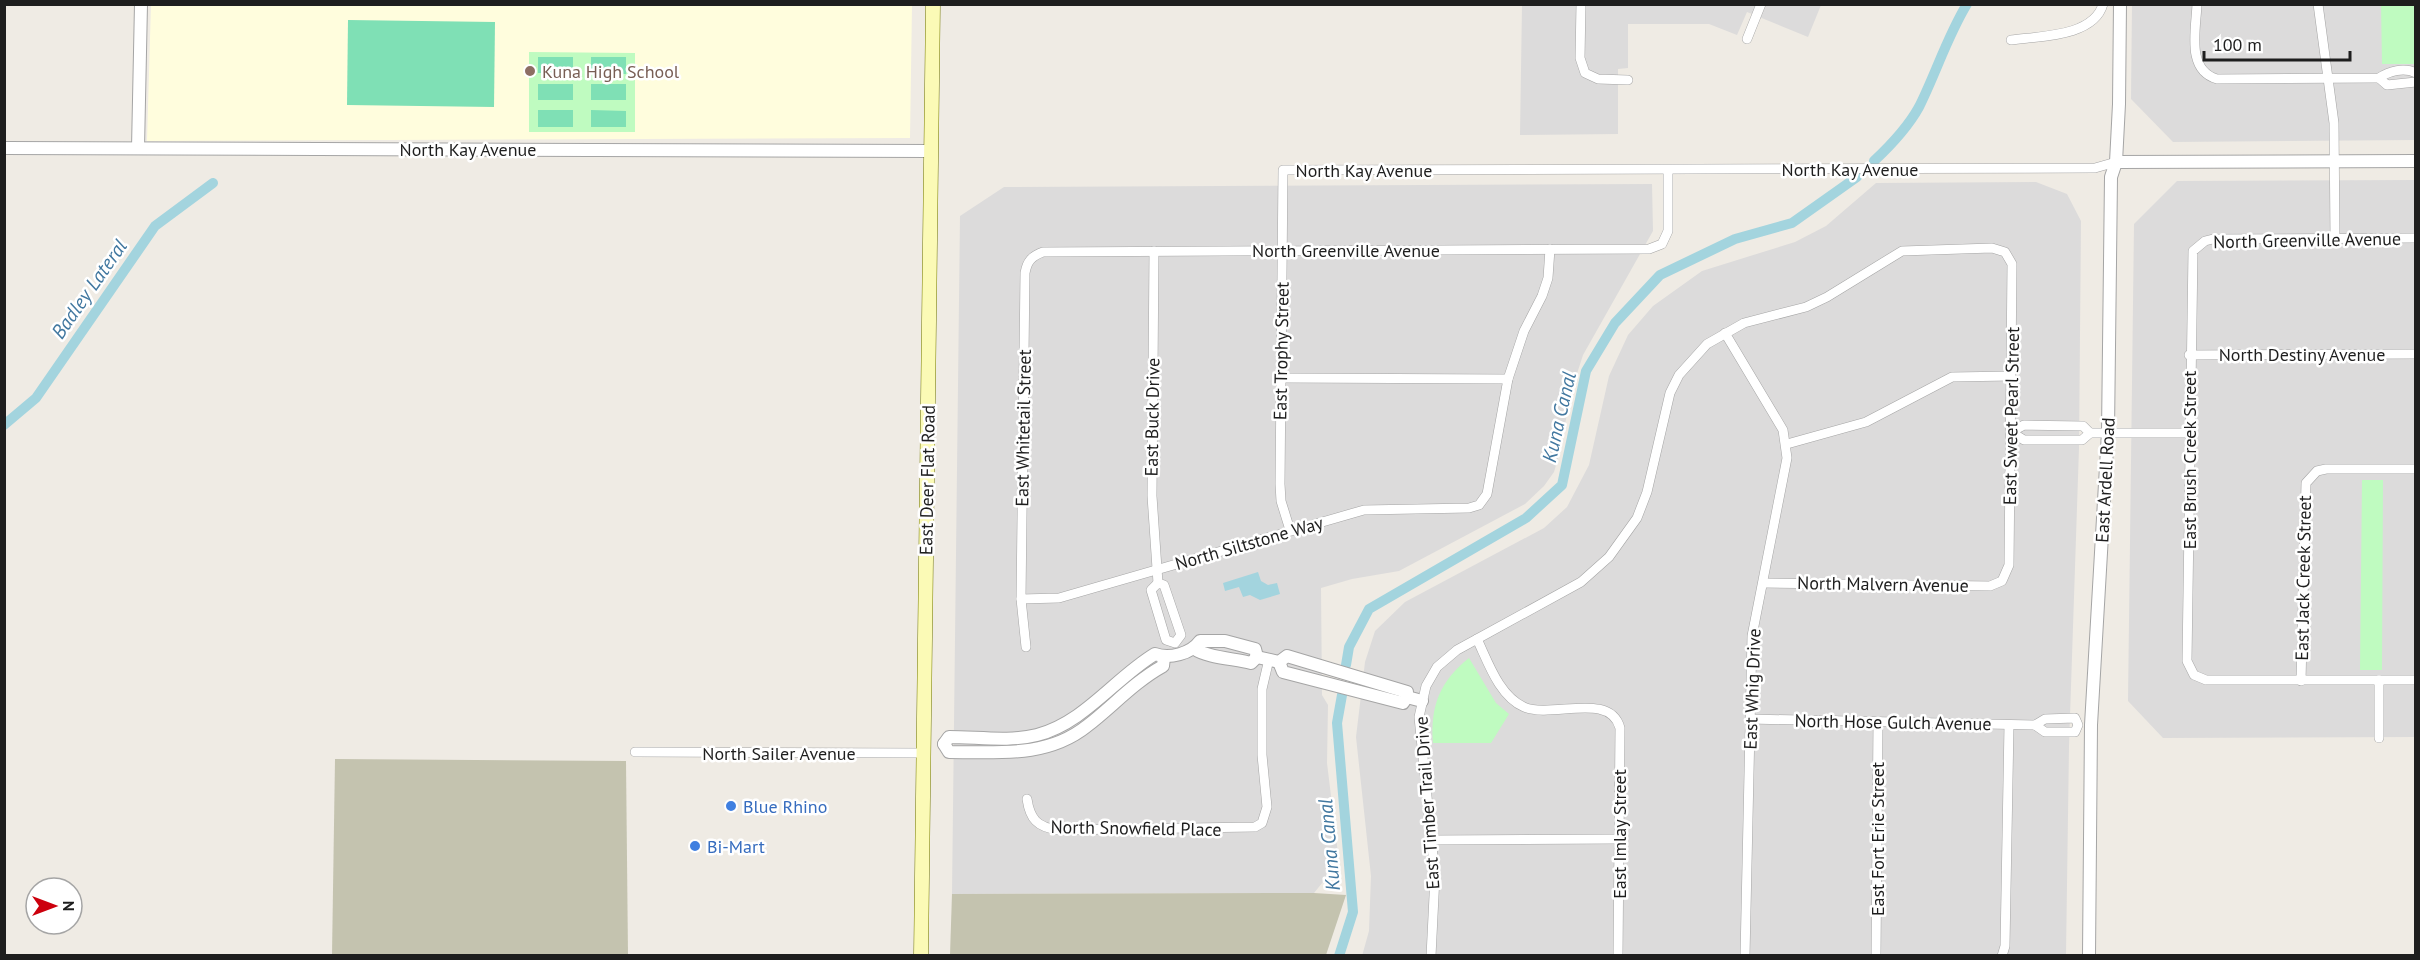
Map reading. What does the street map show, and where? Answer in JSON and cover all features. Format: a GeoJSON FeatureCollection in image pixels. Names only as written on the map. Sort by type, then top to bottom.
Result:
{"type":"FeatureCollection","features":[{"type":"Feature","properties":{"kind":"main road","name":"East Deer Flat Road"},"geometry":{"type":"LineString","coordinates":[[921,956],[933,4]]}},
{"type":"Feature","properties":{"kind":"street"},"geometry":{"type":"LineString","coordinates":[[138,148],[141,4]]}},
{"type":"Feature","properties":{"kind":"street"},"geometry":{"type":"LineString","coordinates":[[1581,4],[1580,58],[1584,72],[1598,79],[1628,80]]}},
{"type":"Feature","properties":{"kind":"street"},"geometry":{"type":"LineString","coordinates":[[1747,39],[1761,4]]}},
{"type":"Feature","properties":{"kind":"street"},"geometry":{"type":"LineString","coordinates":[[2011,40],[2066,32],[2090,24],[2103,4]]}},
{"type":"Feature","properties":{"kind":"street","name":"East Ardell Road"},"geometry":{"type":"LineString","coordinates":[[2089,956],[2091,725],[2108,432],[2111,177],[2116,162],[2120,4]]}},
{"type":"Feature","properties":{"kind":"street"},"geometry":{"type":"LineString","coordinates":[[2197,4],[2196,59],[2202,72],[2217,79],[2328,76],[2379,78],[2387,85],[2415,82]]}},
{"type":"Feature","properties":{"kind":"street"},"geometry":{"type":"LineString","coordinates":[[2318,4],[2334,123],[2335,238]]}},
{"type":"Feature","properties":{"kind":"street"},"geometry":{"type":"LineString","coordinates":[[2379,78],[2388,71],[2411,70],[2415,73]]}},
{"type":"Feature","properties":{"kind":"street","name":"North Kay Avenue"},"geometry":{"type":"LineString","coordinates":[[4,148],[931,151]]}},
{"type":"Feature","properties":{"kind":"street","name":"North Kay Avenue"},"geometry":{"type":"LineString","coordinates":[[1283,170],[1668,171],[2095,168],[2116,162],[2415,161]]}},
{"type":"Feature","properties":{"kind":"street","name":"East Trophy Street"},"geometry":{"type":"LineString","coordinates":[[1283,170],[1280,493],[1290,530]]}},
{"type":"Feature","properties":{"kind":"street","name":"North Greenville Avenue"},"geometry":{"type":"LineString","coordinates":[[1030,259],[1043,252],[1649,249],[1662,244],[1668,231],[1668,171]]}},
{"type":"Feature","properties":{"kind":"street","name":"North Greenville Avenue"},"geometry":{"type":"LineString","coordinates":[[2199,245],[2213,239],[2415,238]]}},
{"type":"Feature","properties":{"kind":"street","name":"East Brush Creek Street"},"geometry":{"type":"LineString","coordinates":[[2199,245],[2191,259],[2187,662],[2194,675],[2205,680],[2301,681]]}},
{"type":"Feature","properties":{"kind":"street","name":"East Timber Trail Drive"},"geometry":{"type":"LineString","coordinates":[[1431,956],[1435,903],[1433,840],[1419,732],[1422,701],[1437,668],[1457,650],[1581,582],[1609,558],[1626,537],[1647,492],[1670,393],[1692,359],[1707,344],[1744,324],[1806,306],[1827,297],[1902,251],[1992,248],[2005,252]]}},
{"type":"Feature","properties":{"kind":"street"},"geometry":{"type":"LineString","coordinates":[[1281,378],[1508,379],[1524,331],[1542,296],[1548,278],[1550,249]]}},
{"type":"Feature","properties":{"kind":"street","name":"East Buck Drive"},"geometry":{"type":"LineString","coordinates":[[1154,251],[1152,496],[1158,583]]}},
{"type":"Feature","properties":{"kind":"street","name":"East Sweet Pearl Street"},"geometry":{"type":"LineString","coordinates":[[2002,581],[2009,565],[2011,432],[2012,264],[2005,252]]}},
{"type":"Feature","properties":{"kind":"street","name":"East Whitetail Street"},"geometry":{"type":"LineString","coordinates":[[1026,647],[1022,599],[1024,273],[1030,259]]}},
{"type":"Feature","properties":{"kind":"street","name":"East Whig Drive"},"geometry":{"type":"LineString","coordinates":[[1725,333],[1783,430],[1787,444],[1787,458],[1752,636],[1745,956]]}},
{"type":"Feature","properties":{"kind":"street","name":"North Destiny Avenue"},"geometry":{"type":"LineString","coordinates":[[2190,355],[2415,354]]}},
{"type":"Feature","properties":{"kind":"street"},"geometry":{"type":"LineString","coordinates":[[1787,444],[1831,434],[1866,422],[1952,377],[2011,376]]}},
{"type":"Feature","properties":{"kind":"street","name":"North Siltstone Way"},"geometry":{"type":"LineString","coordinates":[[1022,599],[1059,598],[1364,510],[1469,508],[1479,505],[1487,494],[1508,379]]}},
{"type":"Feature","properties":{"kind":"street"},"geometry":{"type":"LineString","coordinates":[[2011,432],[2024,425],[2036,425],[2083,426],[2090,433]]}},
{"type":"Feature","properties":{"kind":"street"},"geometry":{"type":"LineString","coordinates":[[2011,432],[2024,440],[2082,440],[2090,433],[2108,432],[2189,433]]}},
{"type":"Feature","properties":{"kind":"street","name":"East Jack Creek Street"},"geometry":{"type":"LineString","coordinates":[[2301,681],[2304,490],[2310,476],[2326,469],[2415,469]]}},
{"type":"Feature","properties":{"kind":"street","name":"North Malvern Avenue"},"geometry":{"type":"LineString","coordinates":[[1763,583],[1990,586],[2002,581]]}},
{"type":"Feature","properties":{"kind":"street","name":"East Buck Drive"},"geometry":{"type":"LineString","coordinates":[[1158,583],[1164,585],[1180,635],[1176,649],[1166,640],[1151,590],[1158,583]]}},
{"type":"Feature","properties":{"kind":"street","name":"East Imlay Street"},"geometry":{"type":"LineString","coordinates":[[1477,639],[1502,687],[1524,707],[1601,709],[1614,714],[1620,728],[1618,956]]}},
{"type":"Feature","properties":{"kind":"street"},"geometry":{"type":"LineString","coordinates":[[924,749],[944,744],[950,752],[1026,752],[1057,744],[1087,727],[1149,674],[1162,666],[1164,657],[1176,649],[1195,649],[1202,654],[1224,656],[1251,663],[1268,659],[1283,672],[1403,703],[1407,697],[1422,701]]}},
{"type":"Feature","properties":{"kind":"street","name":"North Snowfield Place"},"geometry":{"type":"LineString","coordinates":[[1027,799],[1029,814],[1036,823],[1044,828],[1058,830],[1248,830],[1262,823],[1267,807],[1262,755],[1262,689],[1268,659]]}},
{"type":"Feature","properties":{"kind":"street"},"geometry":{"type":"LineString","coordinates":[[2379,680],[2379,738]]}},
{"type":"Feature","properties":{"kind":"street"},"geometry":{"type":"LineString","coordinates":[[2301,681],[2415,680]]}},
{"type":"Feature","properties":{"kind":"street","name":"North Hose Gulch Avenue"},"geometry":{"type":"LineString","coordinates":[[1750,719],[2035,725],[2045,719],[2075,718],[2078,725],[2091,725]]}},
{"type":"Feature","properties":{"kind":"street","name":"East Fort Erie Street"},"geometry":{"type":"LineString","coordinates":[[1876,956],[1878,722]]}},
{"type":"Feature","properties":{"kind":"street"},"geometry":{"type":"LineString","coordinates":[[2002,956],[2005,946],[2009,725]]}},
{"type":"Feature","properties":{"kind":"street","name":"North Sailer Avenue"},"geometry":{"type":"LineString","coordinates":[[635,752],[924,749]]}},
{"type":"Feature","properties":{"kind":"street"},"geometry":{"type":"LineString","coordinates":[[1433,840],[1619,839]]}},
{"type":"Feature","properties":{"kind":"shaded area","name":"Kuna High School"},"geometry":{"type":"Polygon","coordinates":[[[151,5],[912,5],[910,138],[147,141],[151,5]]]}},
{"type":"Feature","properties":{"kind":"shaded area"},"geometry":{"type":"Polygon","coordinates":[[[1522,5],[1821,5],[1808,37],[1747,12],[1737,35],[1709,24],[1628,24],[1628,68],[1618,69],[1618,134],[1520,135],[1522,5]]]}},
{"type":"Feature","properties":{"kind":"shaded area"},"geometry":{"type":"Polygon","coordinates":[[[2132,5],[2415,5],[2415,140],[2173,142],[2131,99],[2132,5]]]}},
{"type":"Feature","properties":{"kind":"shaded area"},"geometry":{"type":"Polygon","coordinates":[[[2415,180],[2415,737],[2163,738],[2128,701],[2134,224],[2177,181],[2415,180]]]}},
{"type":"Feature","properties":{"kind":"shaded area"},"geometry":{"type":"Polygon","coordinates":[[[2036,182],[2067,194],[2081,221],[2079,448],[2069,746],[2066,955],[1362,956],[1369,931],[1371,876],[1356,737],[1365,662],[1375,631],[1405,602],[1544,528],[1567,507],[1589,465],[1609,376],[1628,335],[1653,306],[1702,271],[1795,242],[1826,226],[1876,183],[2036,182]]]}},
{"type":"Feature","properties":{"kind":"shaded area"},"geometry":{"type":"Polygon","coordinates":[[[1652,184],[1653,231],[1583,355],[1572,389],[1554,472],[1544,486],[1525,504],[1399,571],[1352,579],[1321,588],[1322,695],[1328,705],[1327,763],[1339,862],[1314,893],[952,894],[960,216],[1004,187],[1652,184]]]}},
{"type":"Feature","properties":{"kind":"shaded area"},"geometry":{"type":"Polygon","coordinates":[[[335,759],[626,761],[628,955],[332,955],[335,759]]]}},
{"type":"Feature","properties":{"kind":"shaded area"},"geometry":{"type":"Polygon","coordinates":[[[1314,893],[1346,895],[1326,955],[950,955],[952,894],[1314,893]]]}},
{"type":"Feature","properties":{"kind":"green space"},"geometry":{"type":"Polygon","coordinates":[[[2381,5],[2415,5],[2415,64],[2382,64],[2381,5]]]}},
{"type":"Feature","properties":{"kind":"green space"},"geometry":{"type":"Polygon","coordinates":[[[348,20],[495,22],[494,107],[347,105],[348,20]]]}},
{"type":"Feature","properties":{"kind":"green space"},"geometry":{"type":"Polygon","coordinates":[[[529,52],[635,53],[635,132],[529,132],[529,52]]]}},
{"type":"Feature","properties":{"kind":"green space"},"geometry":{"type":"Polygon","coordinates":[[[538,57],[573,57],[573,73],[538,73],[538,57]]]}},
{"type":"Feature","properties":{"kind":"green space"},"geometry":{"type":"Polygon","coordinates":[[[591,57],[626,57],[626,74],[591,74],[591,57]]]}},
{"type":"Feature","properties":{"kind":"green space"},"geometry":{"type":"Polygon","coordinates":[[[538,84],[573,84],[573,100],[538,100],[538,84]]]}},
{"type":"Feature","properties":{"kind":"green space"},"geometry":{"type":"Polygon","coordinates":[[[591,84],[626,84],[626,100],[591,100],[591,84]]]}},
{"type":"Feature","properties":{"kind":"green space"},"geometry":{"type":"Polygon","coordinates":[[[538,110],[573,110],[573,127],[538,127],[538,110]]]}},
{"type":"Feature","properties":{"kind":"green space"},"geometry":{"type":"Polygon","coordinates":[[[591,110],[626,111],[626,127],[591,127],[591,110]]]}},
{"type":"Feature","properties":{"kind":"green space"},"geometry":{"type":"Polygon","coordinates":[[[2362,480],[2383,480],[2382,670],[2360,670],[2362,480]]]}},
{"type":"Feature","properties":{"kind":"green space"},"geometry":{"type":"Polygon","coordinates":[[[1469,658],[1496,703],[1509,714],[1491,743],[1433,743],[1433,717],[1439,695],[1451,676],[1469,658]]]}},
{"type":"Feature","properties":{"kind":"water"},"geometry":{"type":"Polygon","coordinates":[[[1258,572],[1261,581],[1268,585],[1277,583],[1280,594],[1260,600],[1250,595],[1243,597],[1239,587],[1225,591],[1223,583],[1258,572]]]}},
{"type":"Feature","properties":{"kind":"waterway","name":"Kuna Canal"},"geometry":{"type":"LineString","coordinates":[[1874,161],[1910,122],[1919,107],[1953,29],[1967,4]]}},
{"type":"Feature","properties":{"kind":"waterway","name":"Kuna Canal"},"geometry":{"type":"LineString","coordinates":[[1346,665],[1349,647],[1369,609],[1526,518],[1562,485],[1586,371],[1615,323],[1660,275],[1735,239],[1792,223],[1857,177]]}},
{"type":"Feature","properties":{"kind":"waterway","name":"Badley Lateral"},"geometry":{"type":"LineString","coordinates":[[4,425],[36,398],[155,226],[213,183]]}},
{"type":"Feature","properties":{"kind":"waterway","name":"Kuna Canal"},"geometry":{"type":"LineString","coordinates":[[1339,956],[1353,912],[1337,723],[1342,695]]}},
{"type":"Feature","properties":{"kind":"place","name":"Kuna High School"},"geometry":{"type":"Point","coordinates":[530,71]}},
{"type":"Feature","properties":{"kind":"place","name":"Blue Rhino"},"geometry":{"type":"Point","coordinates":[731,806]}},
{"type":"Feature","properties":{"kind":"place","name":"Bi-Mart"},"geometry":{"type":"Point","coordinates":[695,846]}}]}
